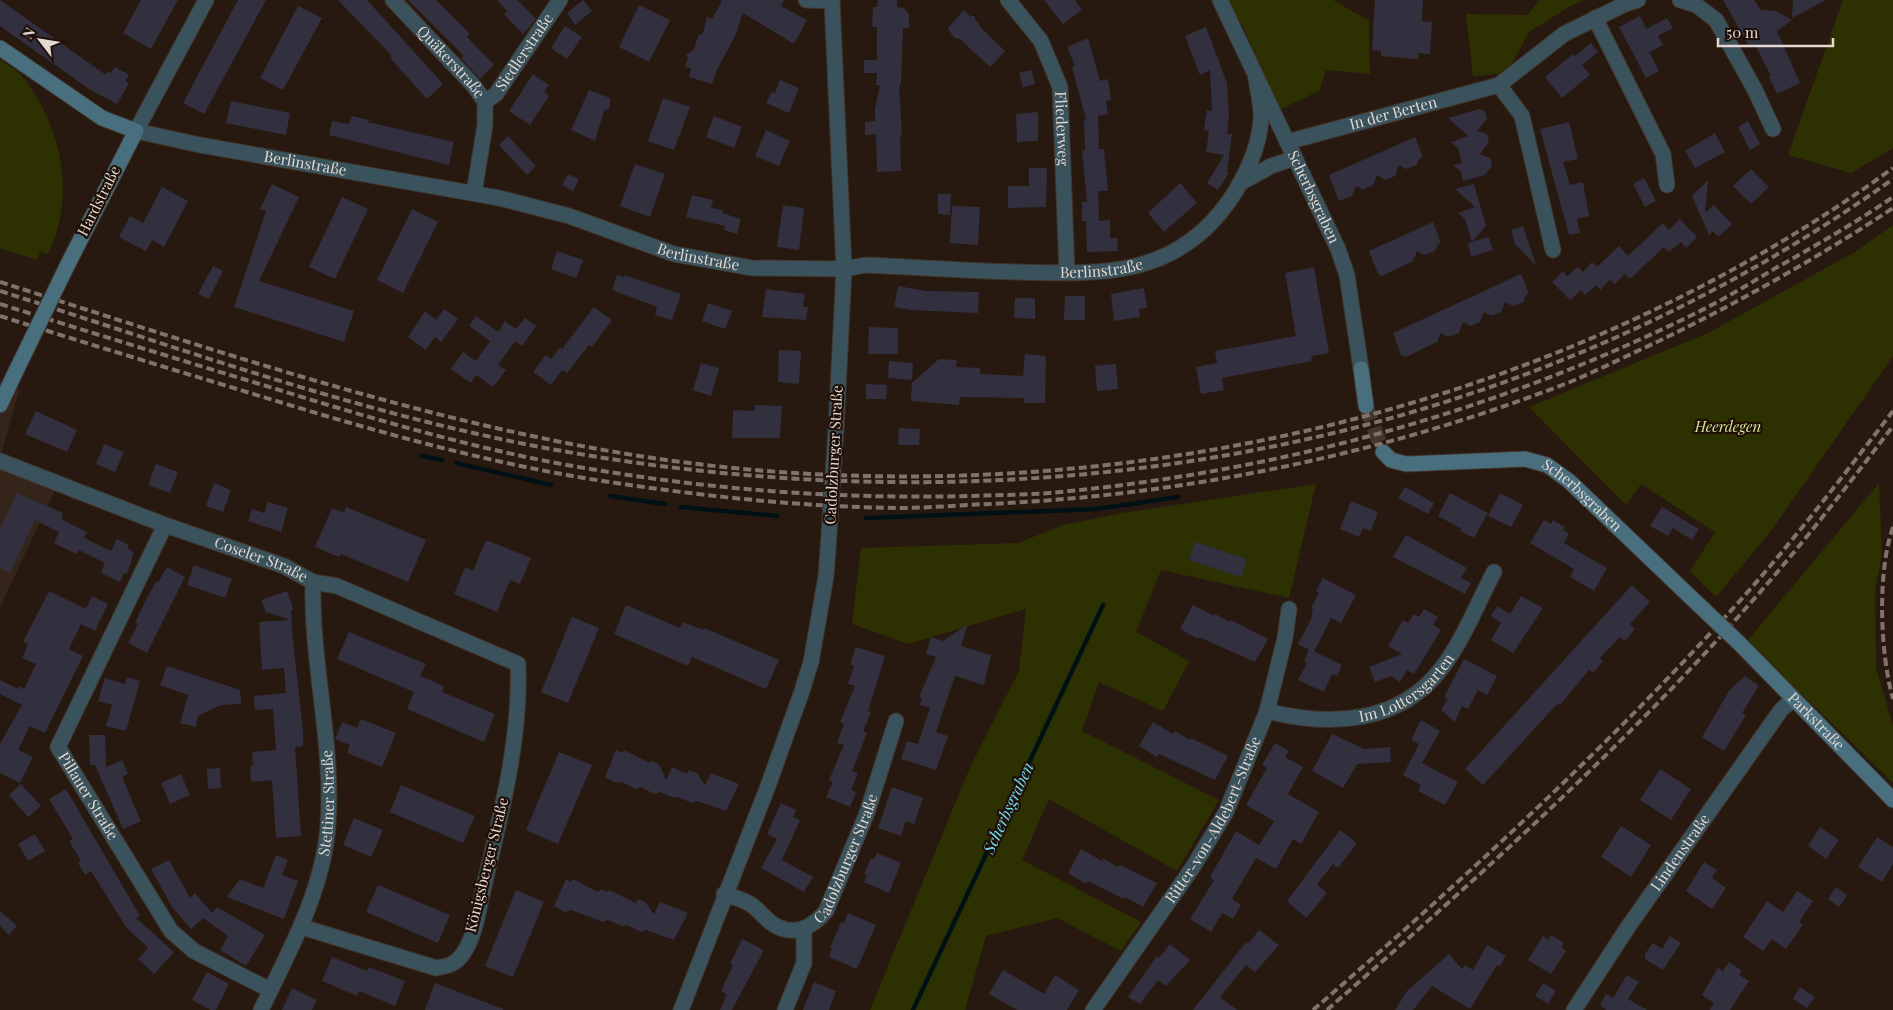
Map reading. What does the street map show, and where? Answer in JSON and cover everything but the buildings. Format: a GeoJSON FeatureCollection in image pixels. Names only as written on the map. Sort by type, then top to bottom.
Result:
{"type":"FeatureCollection","features":[{"type":"Feature","properties":{"kind":"street","name":"Hardstraße"},"geometry":{"type":"LineString","coordinates":[[0,405],[68,264],[206,0]]}},
{"type":"Feature","properties":{"kind":"street","name":"Quäkerstraße"},"geometry":{"type":"LineString","coordinates":[[393,0],[474,86],[485,102],[485,125],[474,193]]}},
{"type":"Feature","properties":{"kind":"street","name":"Siedlerstraße"},"geometry":{"type":"LineString","coordinates":[[485,102],[496,94],[560,0]]}},
{"type":"Feature","properties":{"kind":"street"},"geometry":{"type":"LineString","coordinates":[[806,0],[832,0]]}},
{"type":"Feature","properties":{"kind":"street","name":"Cadolzburger Straße"},"geometry":{"type":"LineString","coordinates":[[681,1010],[724,894],[768,786],[802,691],[811,662],[826,576],[844,269],[832,0]]}},
{"type":"Feature","properties":{"kind":"street","name":"Fliederweg"},"geometry":{"type":"LineString","coordinates":[[1008,0],[1040,41],[1060,87],[1067,273]]}},
{"type":"Feature","properties":{"kind":"street","name":"Scherbsgraben"},"geometry":{"type":"LineString","coordinates":[[1220,0],[1338,249],[1347,275],[1366,406]]}},
{"type":"Feature","properties":{"kind":"street","name":"In der Berten"},"geometry":{"type":"LineString","coordinates":[[1287,142],[1499,85],[1564,34],[1595,18],[1638,0]]}},
{"type":"Feature","properties":{"kind":"street"},"geometry":{"type":"LineString","coordinates":[[1680,0],[1696,5],[1716,20],[1755,90],[1773,129]]}},
{"type":"Feature","properties":{"kind":"street"},"geometry":{"type":"LineString","coordinates":[[1595,18],[1663,154],[1667,185]]}},
{"type":"Feature","properties":{"kind":"street"},"geometry":{"type":"LineString","coordinates":[[0,48],[102,118],[136,131]]}},
{"type":"Feature","properties":{"kind":"street","name":"Berlinstraße"},"geometry":{"type":"LineString","coordinates":[[136,131],[200,145],[474,193],[569,216],[674,254],[752,268],[844,269],[866,265],[1067,273],[1111,272],[1164,256],[1183,246],[1218,217],[1242,182],[1255,149],[1261,120],[1256,79]]}},
{"type":"Feature","properties":{"kind":"street"},"geometry":{"type":"LineString","coordinates":[[1499,85],[1522,116],[1553,250]]}},
{"type":"Feature","properties":{"kind":"street","name":"Berlinstraße"},"geometry":{"type":"LineString","coordinates":[[1242,182],[1271,166],[1295,158]]}},
{"type":"Feature","properties":{"kind":"street","name":"Scherbsgraben"},"geometry":{"type":"LineString","coordinates":[[1383,452],[1391,460],[1406,464],[1509,458],[1536,460],[1547,464],[1569,481],[1738,643]]}},
{"type":"Feature","properties":{"kind":"street","name":"Coseler Straße"},"geometry":{"type":"LineString","coordinates":[[0,461],[165,525],[284,566],[313,582],[338,586],[518,664]]}},
{"type":"Feature","properties":{"kind":"street","name":"Pillauer Straße"},"geometry":{"type":"LineString","coordinates":[[165,525],[58,747],[171,931],[194,951],[270,990]]}},
{"type":"Feature","properties":{"kind":"street","name":"Im Lottersgarten"},"geometry":{"type":"LineString","coordinates":[[1268,711],[1312,720],[1363,718],[1382,713],[1405,700],[1424,687],[1441,669],[1494,572]]}},
{"type":"Feature","properties":{"kind":"street","name":"Stettiner Straße"},"geometry":{"type":"LineString","coordinates":[[261,1010],[302,927],[320,873],[328,826],[328,774],[312,620],[313,582]]}},
{"type":"Feature","properties":{"kind":"street","name":"Ritter-von-Aldebert-Straße"},"geometry":{"type":"LineString","coordinates":[[1093,1010],[1175,894],[1226,812],[1268,711],[1285,638],[1289,609]]}},
{"type":"Feature","properties":{"kind":"street","name":"Parkstraße"},"geometry":{"type":"LineString","coordinates":[[1738,643],[1792,700],[1893,800]]}},
{"type":"Feature","properties":{"kind":"street","name":"Königsberger Straße"},"geometry":{"type":"LineString","coordinates":[[302,927],[436,968],[451,966],[463,955],[480,904],[503,805],[518,711],[518,664]]}},
{"type":"Feature","properties":{"kind":"street","name":"Lindenstraße"},"geometry":{"type":"LineString","coordinates":[[1574,1010],[1639,911],[1781,710],[1792,700]]}},
{"type":"Feature","properties":{"kind":"street","name":"Cadolzburger Straße"},"geometry":{"type":"LineString","coordinates":[[724,894],[750,904],[772,923],[786,929],[804,930],[812,926],[826,911],[867,813],[896,721]]}},
{"type":"Feature","properties":{"kind":"street","name":"Cadolzburger Straße"},"geometry":{"type":"LineString","coordinates":[[785,1010],[804,963],[804,930]]}},
{"type":"Feature","properties":{"kind":"shaded area"},"geometry":{"type":"Polygon","coordinates":[[[0,382],[19,390],[1,455],[61,478],[0,607],[0,382]]]}},
{"type":"Feature","properties":{"kind":"green space"},"geometry":{"type":"Polygon","coordinates":[[[1226,0],[1333,0],[1369,21],[1370,74],[1326,70],[1319,91],[1279,110],[1243,26],[1226,0]]]}},
{"type":"Feature","properties":{"kind":"green space"},"geometry":{"type":"Polygon","coordinates":[[[1540,0],[1584,0],[1572,5],[1529,32],[1507,73],[1473,76],[1466,14],[1527,15],[1540,0]]]}},
{"type":"Feature","properties":{"kind":"green space"},"geometry":{"type":"Polygon","coordinates":[[[1843,0],[1893,0],[1893,148],[1851,173],[1788,155],[1843,0]]]}},
{"type":"Feature","properties":{"kind":"green space"},"geometry":{"type":"Polygon","coordinates":[[[0,60],[20,74],[29,85],[45,113],[59,153],[63,194],[61,214],[48,254],[40,252],[37,260],[0,248],[0,60]]]}},
{"type":"Feature","properties":{"kind":"green space","name":"Heerdegen"},"geometry":{"type":"Polygon","coordinates":[[[1893,225],[1893,356],[1771,531],[1716,597],[1690,571],[1715,532],[1641,484],[1626,505],[1529,407],[1708,333],[1855,252],[1893,225]]]}},
{"type":"Feature","properties":{"kind":"green space"},"geometry":{"type":"Polygon","coordinates":[[[1879,483],[1882,555],[1875,589],[1876,668],[1893,725],[1893,783],[1747,641],[1879,483]]]}},
{"type":"Feature","properties":{"kind":"green space"},"geometry":{"type":"Polygon","coordinates":[[[1316,484],[1289,598],[1161,570],[1136,632],[1189,661],[1163,711],[1099,682],[1082,731],[1219,800],[1177,871],[1049,799],[1022,860],[1141,922],[1121,951],[1057,918],[986,936],[965,1010],[870,1010],[971,765],[1019,671],[1026,609],[908,644],[852,624],[861,548],[1018,543],[1063,525],[1122,513],[1316,484]]]}},
{"type":"Feature","properties":{"kind":"waterway"},"geometry":{"type":"LineString","coordinates":[[422,456],[442,460]]}},
{"type":"Feature","properties":{"kind":"waterway"},"geometry":{"type":"LineString","coordinates":[[456,463],[551,485]]}},
{"type":"Feature","properties":{"kind":"waterway"},"geometry":{"type":"LineString","coordinates":[[610,496],[665,504]]}},
{"type":"Feature","properties":{"kind":"waterway"},"geometry":{"type":"LineString","coordinates":[[866,518],[1096,509],[1178,497]]}},
{"type":"Feature","properties":{"kind":"waterway"},"geometry":{"type":"LineString","coordinates":[[681,507],[777,516]]}},
{"type":"Feature","properties":{"kind":"waterway","name":"Scherbsgraben"},"geometry":{"type":"LineString","coordinates":[[913,1010],[1103,605]]}},
{"type":"Feature","properties":{"kind":"tunnel"},"geometry":{"type":"LineString","coordinates":[[1366,406],[1383,452]]}},
{"type":"Feature","properties":{"kind":"railway"},"geometry":{"type":"LineString","coordinates":[[0,282],[235,357],[314,380],[472,422],[552,440],[633,455],[796,473],[962,476],[1127,463],[1292,434],[1452,390],[1607,331],[1755,257],[1893,168]]}},
{"type":"Feature","properties":{"kind":"railway"},"geometry":{"type":"LineString","coordinates":[[0,291],[332,396],[467,432],[535,446],[713,472],[891,482],[1068,476],[1242,452],[1414,412],[1580,353],[1740,275],[1893,179]]}},
{"type":"Feature","properties":{"kind":"railway"},"geometry":{"type":"LineString","coordinates":[[0,304],[397,425],[520,456],[561,464],[694,484],[831,495],[923,497],[1039,494],[1133,484],[1299,454],[1381,433],[1462,409],[1619,349],[1696,313],[1820,243],[1893,197]]}},
{"type":"Feature","properties":{"kind":"railway"},"geometry":{"type":"LineString","coordinates":[[0,316],[282,403],[418,442],[510,464],[603,481],[751,500],[863,507],[922,508],[1063,499],[1211,480],[1284,467],[1357,450],[1429,430],[1500,408],[1570,382],[1642,349],[1770,283],[1893,208]]}},
{"type":"Feature","properties":{"kind":"railway"},"geometry":{"type":"LineString","coordinates":[[1313,1010],[1478,864],[1636,711],[1737,604],[1778,557],[1893,411]]}},
{"type":"Feature","properties":{"kind":"railway"},"geometry":{"type":"LineString","coordinates":[[1327,1010],[1543,816],[1647,714],[1697,662],[1784,564],[1893,426]]}},
{"type":"Feature","properties":{"kind":"railway"},"geometry":{"type":"LineString","coordinates":[[1893,527],[1884,566],[1882,613],[1885,659],[1893,699]]}}]}
